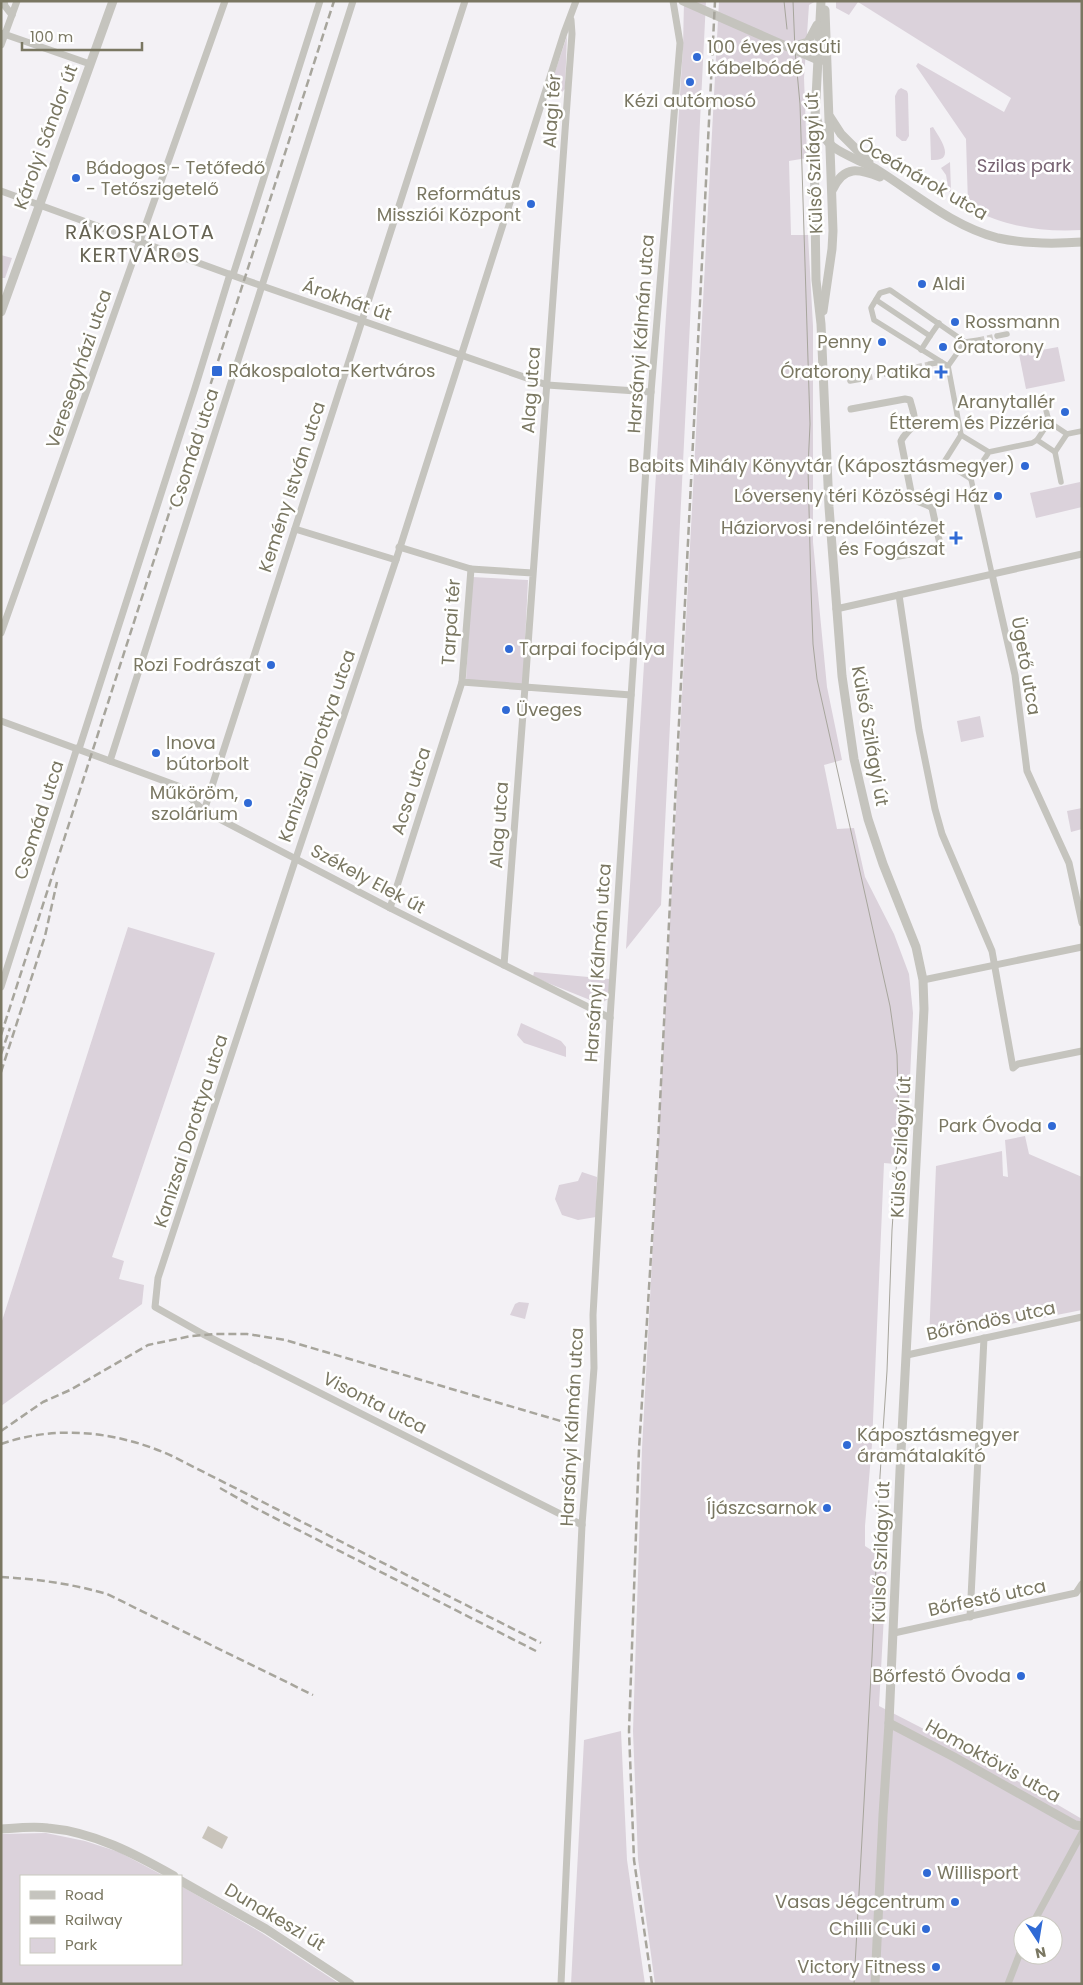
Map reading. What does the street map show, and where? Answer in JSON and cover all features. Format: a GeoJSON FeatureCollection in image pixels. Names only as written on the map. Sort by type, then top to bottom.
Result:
{"type":"FeatureCollection","features":[{"type":"Feature","properties":{"kind":"street"},"geometry":{"type":"LineString","coordinates":[[4,1],[5,6],[12,15]]}},
{"type":"Feature","properties":{"kind":"street"},"geometry":{"type":"LineString","coordinates":[[1,45],[3,34],[17,1]]}},
{"type":"Feature","properties":{"kind":"street","name":"Károlyi Sándor út"},"geometry":{"type":"LineString","coordinates":[[1,312],[113,1]]}},
{"type":"Feature","properties":{"kind":"street","name":"Veresegyházi utca"},"geometry":{"type":"LineString","coordinates":[[1,633],[226,1]]}},
{"type":"Feature","properties":{"kind":"street","name":"Csomád utca"},"geometry":{"type":"LineString","coordinates":[[1,987],[320,1]]}},
{"type":"Feature","properties":{"kind":"street","name":"Csomád utca"},"geometry":{"type":"LineString","coordinates":[[110,761],[353,1]]}},
{"type":"Feature","properties":{"kind":"street","name":"Kemény István utca"},"geometry":{"type":"LineString","coordinates":[[204,811],[465,1]]}},
{"type":"Feature","properties":{"kind":"street","name":"Alagi tér"},"geometry":{"type":"LineString","coordinates":[[512,196],[576,1]]}},
{"type":"Feature","properties":{"kind":"street","name":"Harsányi Kálmán utca"},"geometry":{"type":"LineString","coordinates":[[561,1984],[582,1525],[594,1368],[593,1315],[610,1018],[652,392],[680,43],[673,1]]}},
{"type":"Feature","properties":{"kind":"street"},"geometry":{"type":"LineString","coordinates":[[684,1],[792,49],[817,58],[821,62],[828,79]]}},
{"type":"Feature","properties":{"kind":"street","name":"Külső Szilágyi út"},"geometry":{"type":"LineString","coordinates":[[823,1],[817,58],[815,111],[816,280],[821,324],[829,507],[844,697],[854,759],[874,840],[916,947],[923,980],[924,1009],[900,1471],[894,1633],[874,1984]]}},
{"type":"Feature","properties":{"kind":"street","name":"Külső Szilágyi út"},"geometry":{"type":"LineString","coordinates":[[821,324],[832,250],[833,148],[829,115],[823,1]]}},
{"type":"Feature","properties":{"kind":"street"},"geometry":{"type":"LineString","coordinates":[[792,49],[808,42],[815,32],[821,13]]}},
{"type":"Feature","properties":{"kind":"street","name":"Alagi tér"},"geometry":{"type":"LineString","coordinates":[[560,208],[572,34],[571,17]]}},
{"type":"Feature","properties":{"kind":"street"},"geometry":{"type":"LineString","coordinates":[[3,34],[90,64]]}},
{"type":"Feature","properties":{"kind":"street"},"geometry":{"type":"LineString","coordinates":[[792,49],[807,58],[817,73]]}},
{"type":"Feature","properties":{"kind":"street"},"geometry":{"type":"LineString","coordinates":[[814,162],[820,152],[833,148],[820,129],[815,111]]}},
{"type":"Feature","properties":{"kind":"street"},"geometry":{"type":"LineString","coordinates":[[829,115],[841,134],[876,170]]}},
{"type":"Feature","properties":{"kind":"street","name":"Óceánárok utca"},"geometry":{"type":"LineString","coordinates":[[833,148],[876,170],[965,226],[986,234],[1025,242],[1082,242]]}},
{"type":"Feature","properties":{"kind":"street"},"geometry":{"type":"LineString","coordinates":[[832,191],[840,177],[854,170],[894,182]]}},
{"type":"Feature","properties":{"kind":"street","name":"Árokhát út"},"geometry":{"type":"LineString","coordinates":[[1,191],[231,275],[546,385],[652,392]]}},
{"type":"Feature","properties":{"kind":"street","name":"Kanizsai Dorottya utca"},"geometry":{"type":"LineString","coordinates":[[155,1307],[158,1278],[396,560],[512,196]]}},
{"type":"Feature","properties":{"kind":"street","name":"Alag utca"},"geometry":{"type":"LineString","coordinates":[[533,573],[560,208]]}},
{"type":"Feature","properties":{"kind":"street"},"geometry":{"type":"LineString","coordinates":[[948,366],[874,320],[870,308],[880,293],[890,290],[965,342],[979,340]]}},
{"type":"Feature","properties":{"kind":"street"},"geometry":{"type":"LineString","coordinates":[[876,300],[930,336]]}},
{"type":"Feature","properties":{"kind":"street"},"geometry":{"type":"LineString","coordinates":[[921,350],[938,323]]}},
{"type":"Feature","properties":{"kind":"street"},"geometry":{"type":"LineString","coordinates":[[997,336],[1007,334]]}},
{"type":"Feature","properties":{"kind":"street"},"geometry":{"type":"LineString","coordinates":[[965,342],[948,366],[961,435],[944,462],[971,479]]}},
{"type":"Feature","properties":{"kind":"street"},"geometry":{"type":"LineString","coordinates":[[930,364],[941,362]]}},
{"type":"Feature","properties":{"kind":"street"},"geometry":{"type":"LineString","coordinates":[[850,381],[867,378]]}},
{"type":"Feature","properties":{"kind":"street"},"geometry":{"type":"LineString","coordinates":[[851,409],[905,398],[910,400],[915,422],[901,441],[912,497],[915,501],[928,504],[932,508],[940,544],[936,549],[894,558]]}},
{"type":"Feature","properties":{"kind":"street"},"geometry":{"type":"LineString","coordinates":[[1043,398],[1049,422],[1067,434],[1082,431]]}},
{"type":"Feature","properties":{"kind":"street"},"geometry":{"type":"LineString","coordinates":[[961,435],[988,452],[1032,443],[1037,440],[1049,422]]}},
{"type":"Feature","properties":{"kind":"street"},"geometry":{"type":"LineString","coordinates":[[1061,482],[1055,452],[1067,434]]}},
{"type":"Feature","properties":{"kind":"street"},"geometry":{"type":"LineString","coordinates":[[1037,440],[1055,452]]}},
{"type":"Feature","properties":{"kind":"street"},"geometry":{"type":"LineString","coordinates":[[988,452],[971,479],[992,574]]}},
{"type":"Feature","properties":{"kind":"street"},"geometry":{"type":"LineString","coordinates":[[295,529],[396,560]]}},
{"type":"Feature","properties":{"kind":"street"},"geometry":{"type":"LineString","coordinates":[[399,547],[471,569]]}},
{"type":"Feature","properties":{"kind":"street"},"geometry":{"type":"LineString","coordinates":[[836,609],[1082,554]]}},
{"type":"Feature","properties":{"kind":"street","name":"Tarpai tér"},"geometry":{"type":"LineString","coordinates":[[533,573],[471,569],[462,682],[631,695]]}},
{"type":"Feature","properties":{"kind":"street"},"geometry":{"type":"LineString","coordinates":[[525,687],[533,573]]}},
{"type":"Feature","properties":{"kind":"street","name":"Ügető utca"},"geometry":{"type":"LineString","coordinates":[[992,574],[1015,675],[1027,770],[1069,863],[1082,923]]}},
{"type":"Feature","properties":{"kind":"street"},"geometry":{"type":"LineString","coordinates":[[899,595],[919,730],[935,809],[942,834],[992,952],[1013,1068],[1018,1064],[1082,1051]]}},
{"type":"Feature","properties":{"kind":"street","name":"Acsa utca"},"geometry":{"type":"LineString","coordinates":[[390,908],[462,682]]}},
{"type":"Feature","properties":{"kind":"street","name":"Alag utca"},"geometry":{"type":"LineString","coordinates":[[504,965],[525,687]]}},
{"type":"Feature","properties":{"kind":"street","name":"Székely Elek út"},"geometry":{"type":"LineString","coordinates":[[1,722],[178,786],[204,811],[390,908],[610,1018]]}},
{"type":"Feature","properties":{"kind":"street"},"geometry":{"type":"LineString","coordinates":[[923,980],[1082,947]]}},
{"type":"Feature","properties":{"kind":"street","name":"Visonta utca"},"geometry":{"type":"LineString","coordinates":[[155,1307],[203,1334],[582,1525]]}},
{"type":"Feature","properties":{"kind":"street","name":"Bőröndös utca"},"geometry":{"type":"LineString","coordinates":[[907,1355],[1082,1317]]}},
{"type":"Feature","properties":{"kind":"street"},"geometry":{"type":"LineString","coordinates":[[970,1617],[984,1338]]}},
{"type":"Feature","properties":{"kind":"street","name":"Bőrfestő utca"},"geometry":{"type":"LineString","coordinates":[[894,1633],[1076,1593],[1082,1584]]}},
{"type":"Feature","properties":{"kind":"street","name":"Homoktövis utca"},"geometry":{"type":"LineString","coordinates":[[889,1724],[954,1757],[1075,1825],[1082,1826]]}},
{"type":"Feature","properties":{"kind":"street"},"geometry":{"type":"LineString","coordinates":[[1,1829],[47,1827],[85,1834],[119,1847],[172,1875]]}},
{"type":"Feature","properties":{"kind":"street"},"geometry":{"type":"LineString","coordinates":[[1037,1915],[1082,1833]]}},
{"type":"Feature","properties":{"kind":"street","name":"Dunakeszi út"},"geometry":{"type":"LineString","coordinates":[[182,1882],[266,1930],[350,1984]]}},
{"type":"Feature","properties":{"kind":"street"},"geometry":{"type":"LineString","coordinates":[[1008,1984],[1015,1965]]}},
{"type":"Feature","properties":{"kind":"green space"},"geometry":{"type":"Polygon","coordinates":[[[684,1],[706,1],[661,905],[626,949],[683,47],[684,1]]]}},
{"type":"Feature","properties":{"kind":"green space"},"geometry":{"type":"Polygon","coordinates":[[[719,1],[816,1],[809,5],[804,78],[807,158],[789,161],[791,235],[808,235],[813,326],[813,542],[827,687],[842,760],[824,765],[837,829],[854,828],[865,877],[894,934],[909,974],[913,1013],[906,1165],[884,1163],[872,1444],[865,1526],[865,1546],[887,1560],[879,1706],[959,1747],[1082,1819],[1082,1984],[655,1984],[638,1859],[633,1731],[642,1449],[719,1]]]}},
{"type":"Feature","properties":{"kind":"green space","name":"Szilas park"},"geometry":{"type":"Polygon","coordinates":[[[836,1],[1082,1],[1082,230],[1052,230],[1025,227],[998,220],[971,209],[968,204],[966,139],[916,66],[918,63],[1004,112],[1011,98],[858,2],[849,15],[836,8],[836,1]]]}},
{"type":"Feature","properties":{"kind":"green space"},"geometry":{"type":"Polygon","coordinates":[[[567,36],[565,89],[561,93],[554,93],[550,87],[567,36]]]}},
{"type":"Feature","properties":{"kind":"green space"},"geometry":{"type":"Polygon","coordinates":[[[901,88],[907,91],[908,94],[909,136],[906,141],[902,141],[896,136],[895,96],[901,88]]]}},
{"type":"Feature","properties":{"kind":"green space"},"geometry":{"type":"Polygon","coordinates":[[[933,127],[942,142],[945,153],[944,157],[939,160],[931,160],[930,128],[933,127]]]}},
{"type":"Feature","properties":{"kind":"green space"},"geometry":{"type":"Polygon","coordinates":[[[950,162],[951,191],[949,192],[946,175],[941,168],[950,162]]]}},
{"type":"Feature","properties":{"kind":"green space"},"geometry":{"type":"Polygon","coordinates":[[[1,255],[12,258],[5,278],[1,278],[1,255]]]}},
{"type":"Feature","properties":{"kind":"green space"},"geometry":{"type":"Polygon","coordinates":[[[1058,347],[1065,381],[1026,389],[1019,354],[1058,347]]]}},
{"type":"Feature","properties":{"kind":"green space"},"geometry":{"type":"Polygon","coordinates":[[[1080,482],[1082,507],[1036,518],[1030,493],[1080,482]]]}},
{"type":"Feature","properties":{"kind":"green space"},"geometry":{"type":"Polygon","coordinates":[[[472,577],[528,580],[523,684],[466,680],[472,577]]]}},
{"type":"Feature","properties":{"kind":"green space"},"geometry":{"type":"Polygon","coordinates":[[[980,716],[984,737],[961,742],[957,721],[980,716]]]}},
{"type":"Feature","properties":{"kind":"green space"},"geometry":{"type":"Polygon","coordinates":[[[1082,808],[1082,829],[1071,832],[1067,811],[1082,808]]]}},
{"type":"Feature","properties":{"kind":"green space"},"geometry":{"type":"Polygon","coordinates":[[[128,927],[215,953],[112,1257],[124,1261],[119,1279],[144,1285],[142,1304],[1,1406],[1,1324],[128,927]]]}},
{"type":"Feature","properties":{"kind":"green space"},"geometry":{"type":"Polygon","coordinates":[[[534,972],[610,979],[608,999],[603,1002],[595,1002],[533,977],[534,972]]]}},
{"type":"Feature","properties":{"kind":"green space"},"geometry":{"type":"Polygon","coordinates":[[[521,1023],[561,1041],[566,1047],[566,1057],[524,1043],[517,1035],[521,1023]]]}},
{"type":"Feature","properties":{"kind":"green space"},"geometry":{"type":"Polygon","coordinates":[[[1025,1136],[1029,1154],[1082,1177],[1082,1310],[929,1340],[936,1166],[1002,1151],[1003,1176],[1008,1177],[1005,1140],[1025,1136]]]}},
{"type":"Feature","properties":{"kind":"green space"},"geometry":{"type":"Polygon","coordinates":[[[582,1172],[597,1177],[596,1217],[578,1220],[562,1215],[555,1199],[559,1185],[578,1181],[582,1172]]]}},
{"type":"Feature","properties":{"kind":"green space"},"geometry":{"type":"Polygon","coordinates":[[[519,1302],[529,1303],[525,1319],[510,1315],[515,1304],[519,1302]]]}},
{"type":"Feature","properties":{"kind":"green space"},"geometry":{"type":"Polygon","coordinates":[[[621,1731],[627,1860],[645,1984],[571,1984],[584,1740],[621,1731]]]}},
{"type":"Feature","properties":{"kind":"green space"},"geometry":{"type":"Polygon","coordinates":[[[46,1833],[85,1841],[119,1852],[162,1875],[20,1875],[20,1965],[182,1965],[182,1887],[262,1933],[340,1984],[1,1984],[1,1834],[46,1833]]]}},
{"type":"Feature","properties":{"kind":"shaded area"},"geometry":{"type":"Polygon","coordinates":[[[208,1826],[228,1837],[222,1849],[202,1838],[208,1826]]]}},
{"type":"Feature","properties":{"kind":"tunnel"},"geometry":{"type":"LineString","coordinates":[[979,340],[997,336]]}},
{"type":"Feature","properties":{"kind":"tunnel"},"geometry":{"type":"LineString","coordinates":[[867,378],[930,364]]}},
{"type":"Feature","properties":{"kind":"tram line"},"geometry":{"type":"LineString","coordinates":[[784,1],[787,29]]}},
{"type":"Feature","properties":{"kind":"tram line"},"geometry":{"type":"LineString","coordinates":[[793,1],[800,104],[810,424],[808,468],[813,644],[817,679],[890,1006],[897,1055],[899,1128],[892,1230],[887,1371],[854,1984]]}},
{"type":"Feature","properties":{"kind":"railway"},"geometry":{"type":"LineString","coordinates":[[1,1035],[334,1]]}},
{"type":"Feature","properties":{"kind":"railway"},"geometry":{"type":"LineString","coordinates":[[652,1984],[634,1860],[629,1731],[639,1449],[658,1143],[715,1]]}},
{"type":"Feature","properties":{"kind":"railway"},"geometry":{"type":"LineString","coordinates":[[1,1072],[45,936],[57,882]]}},
{"type":"Feature","properties":{"kind":"railway"},"geometry":{"type":"LineString","coordinates":[[1,1054],[10,1028]]}},
{"type":"Feature","properties":{"kind":"railway"},"geometry":{"type":"LineString","coordinates":[[1,1431],[43,1402],[70,1390],[148,1345],[191,1336],[216,1334],[247,1334],[285,1340],[564,1422]]}},
{"type":"Feature","properties":{"kind":"railway"},"geometry":{"type":"LineString","coordinates":[[1,1444],[44,1434],[66,1433],[110,1436],[152,1448],[172,1456],[541,1643]]}},
{"type":"Feature","properties":{"kind":"railway"},"geometry":{"type":"LineString","coordinates":[[220,1488],[255,1508],[536,1651]]}},
{"type":"Feature","properties":{"kind":"railway"},"geometry":{"type":"LineString","coordinates":[[1,1577],[81,1587],[107,1594],[313,1695]]}},
{"type":"Feature","properties":{"kind":"place","name":"100 éves vasúti kábelbódé"},"geometry":{"type":"Point","coordinates":[697,57]}},
{"type":"Feature","properties":{"kind":"place","name":"Kézi autómosó"},"geometry":{"type":"Point","coordinates":[690,82]}},
{"type":"Feature","properties":{"kind":"place","name":"Bádogos - Tetőfedő - Tetőszigetelő"},"geometry":{"type":"Point","coordinates":[76,178]}},
{"type":"Feature","properties":{"kind":"place","name":"Református Missziói Központ"},"geometry":{"type":"Point","coordinates":[531,204]}},
{"type":"Feature","properties":{"kind":"place","name":"Aldi"},"geometry":{"type":"Point","coordinates":[922,284]}},
{"type":"Feature","properties":{"kind":"place","name":"Rossmann"},"geometry":{"type":"Point","coordinates":[955,322]}},
{"type":"Feature","properties":{"kind":"place","name":"Penny"},"geometry":{"type":"Point","coordinates":[882,342]}},
{"type":"Feature","properties":{"kind":"place","name":"Óratorony"},"geometry":{"type":"Point","coordinates":[943,347]}},
{"type":"Feature","properties":{"kind":"place","name":"Rákospalota-Kertváros"},"geometry":{"type":"Point","coordinates":[217,371]}},
{"type":"Feature","properties":{"kind":"place","name":"Óratorony Patika"},"geometry":{"type":"Point","coordinates":[941,372]}},
{"type":"Feature","properties":{"kind":"place","name":"Aranytallér Étterem és Pizzéria"},"geometry":{"type":"Point","coordinates":[1065,412]}},
{"type":"Feature","properties":{"kind":"place","name":"Babits Mihály Könyvtár (Káposztásmegyer)"},"geometry":{"type":"Point","coordinates":[1025,466]}},
{"type":"Feature","properties":{"kind":"place","name":"Lóverseny téri Közösségi Ház"},"geometry":{"type":"Point","coordinates":[998,496]}},
{"type":"Feature","properties":{"kind":"place","name":"Háziorvosi rendelőintézet és Fogászat"},"geometry":{"type":"Point","coordinates":[956,538]}},
{"type":"Feature","properties":{"kind":"place","name":"Tarpai focipálya"},"geometry":{"type":"Point","coordinates":[509,649]}},
{"type":"Feature","properties":{"kind":"place","name":"Rozi Fodrászat"},"geometry":{"type":"Point","coordinates":[271,665]}},
{"type":"Feature","properties":{"kind":"place","name":"Üveges"},"geometry":{"type":"Point","coordinates":[506,710]}},
{"type":"Feature","properties":{"kind":"place","name":"Inova bútorbolt"},"geometry":{"type":"Point","coordinates":[156,753]}},
{"type":"Feature","properties":{"kind":"place","name":"Műköröm, szolárium"},"geometry":{"type":"Point","coordinates":[248,803]}},
{"type":"Feature","properties":{"kind":"place","name":"Park Óvoda"},"geometry":{"type":"Point","coordinates":[1052,1126]}},
{"type":"Feature","properties":{"kind":"place","name":"Káposztásmegyer áramátalakító"},"geometry":{"type":"Point","coordinates":[847,1445]}},
{"type":"Feature","properties":{"kind":"place","name":"Íjászcsarnok"},"geometry":{"type":"Point","coordinates":[827,1508]}},
{"type":"Feature","properties":{"kind":"place","name":"Bőrfestő Óvoda"},"geometry":{"type":"Point","coordinates":[1021,1676]}},
{"type":"Feature","properties":{"kind":"place","name":"Willisport"},"geometry":{"type":"Point","coordinates":[927,1873]}},
{"type":"Feature","properties":{"kind":"place","name":"Vasas Jégcentrum"},"geometry":{"type":"Point","coordinates":[955,1902]}},
{"type":"Feature","properties":{"kind":"place","name":"Chilli Cuki"},"geometry":{"type":"Point","coordinates":[926,1929]}},
{"type":"Feature","properties":{"kind":"place","name":"Victory Fitness"},"geometry":{"type":"Point","coordinates":[936,1967]}},
{"type":"Feature","properties":{"kind":"district","name":"RÁKOSPALOTA KERTVÁROS"},"geometry":{"type":"Point","coordinates":[140,244]}}]}
